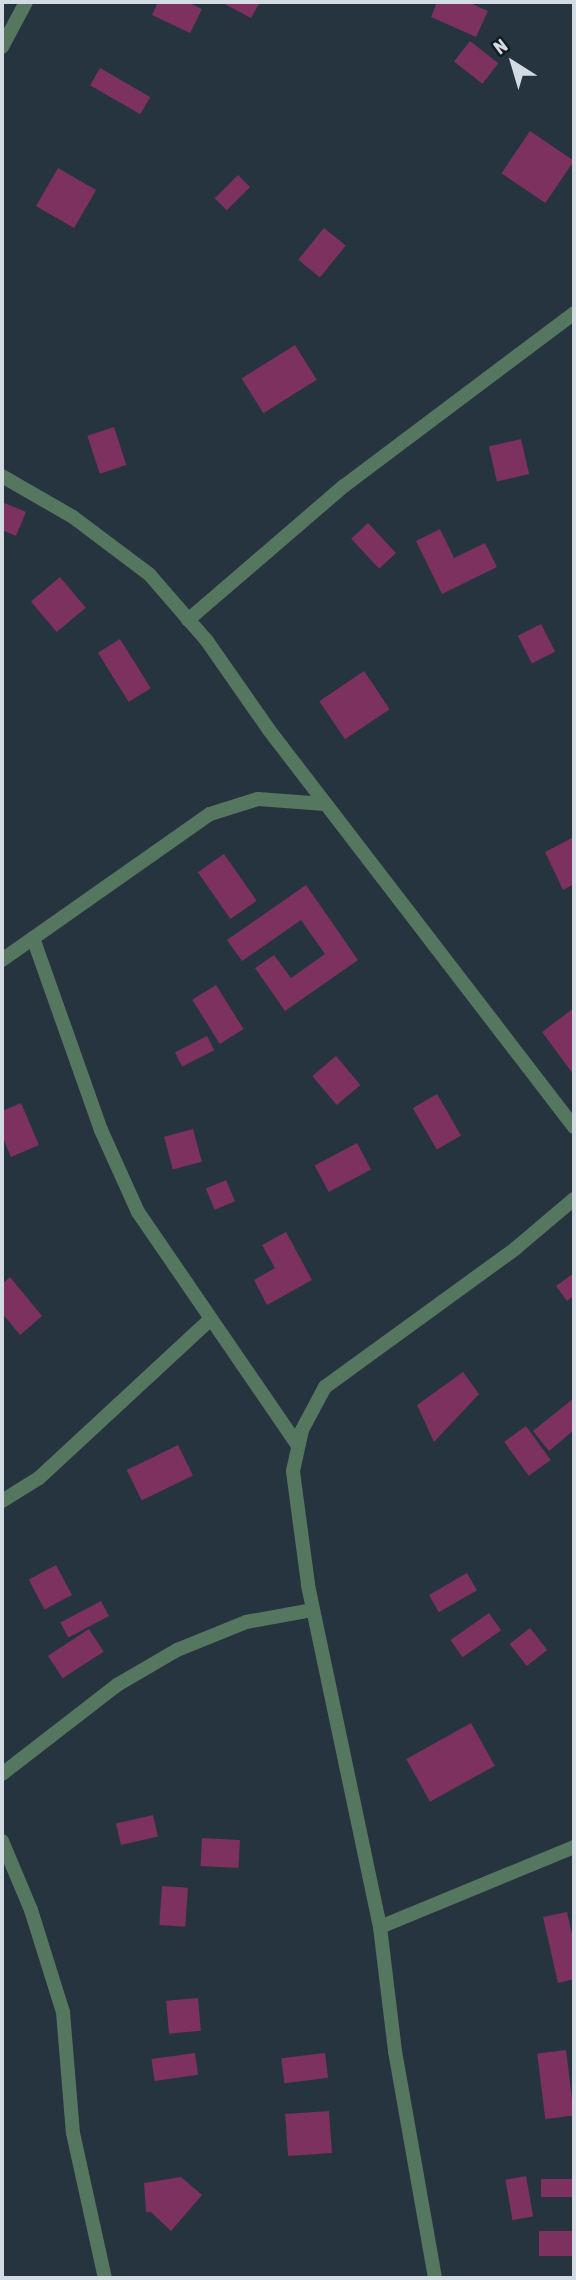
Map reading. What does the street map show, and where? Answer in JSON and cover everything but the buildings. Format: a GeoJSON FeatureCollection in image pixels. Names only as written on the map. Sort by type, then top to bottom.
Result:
{"type":"FeatureCollection","features":[{"type":"Feature","properties":{"kind":"street"},"geometry":{"type":"LineString","coordinates":[[2,47],[26,2]]}},
{"type":"Feature","properties":{"kind":"street"},"geometry":{"type":"LineString","coordinates":[[188,620],[344,486],[574,313]]}},
{"type":"Feature","properties":{"kind":"street"},"geometry":{"type":"LineString","coordinates":[[2,476],[73,517],[149,574],[188,620],[325,804],[574,1127]]}},
{"type":"Feature","properties":{"kind":"street"},"geometry":{"type":"LineString","coordinates":[[2,960],[210,814],[258,799],[325,804]]}},
{"type":"Feature","properties":{"kind":"street"},"geometry":{"type":"LineString","coordinates":[[33,938],[101,1130],[138,1212],[298,1446]]}},
{"type":"Feature","properties":{"kind":"street"},"geometry":{"type":"LineString","coordinates":[[435,2278],[395,2051],[380,1927],[313,1609],[293,1471],[302,1430],[325,1387],[516,1248],[574,1199]]}},
{"type":"Feature","properties":{"kind":"street"},"geometry":{"type":"LineString","coordinates":[[2,1501],[39,1478],[211,1319]]}},
{"type":"Feature","properties":{"kind":"street"},"geometry":{"type":"LineString","coordinates":[[2,1774],[117,1685],[177,1650],[246,1622],[313,1609]]}},
{"type":"Feature","properties":{"kind":"street"},"geometry":{"type":"LineString","coordinates":[[2,1841],[31,1910],[63,2012],[73,2133],[105,2278]]}},
{"type":"Feature","properties":{"kind":"street"},"geometry":{"type":"LineString","coordinates":[[380,1927],[574,1847]]}}]}
